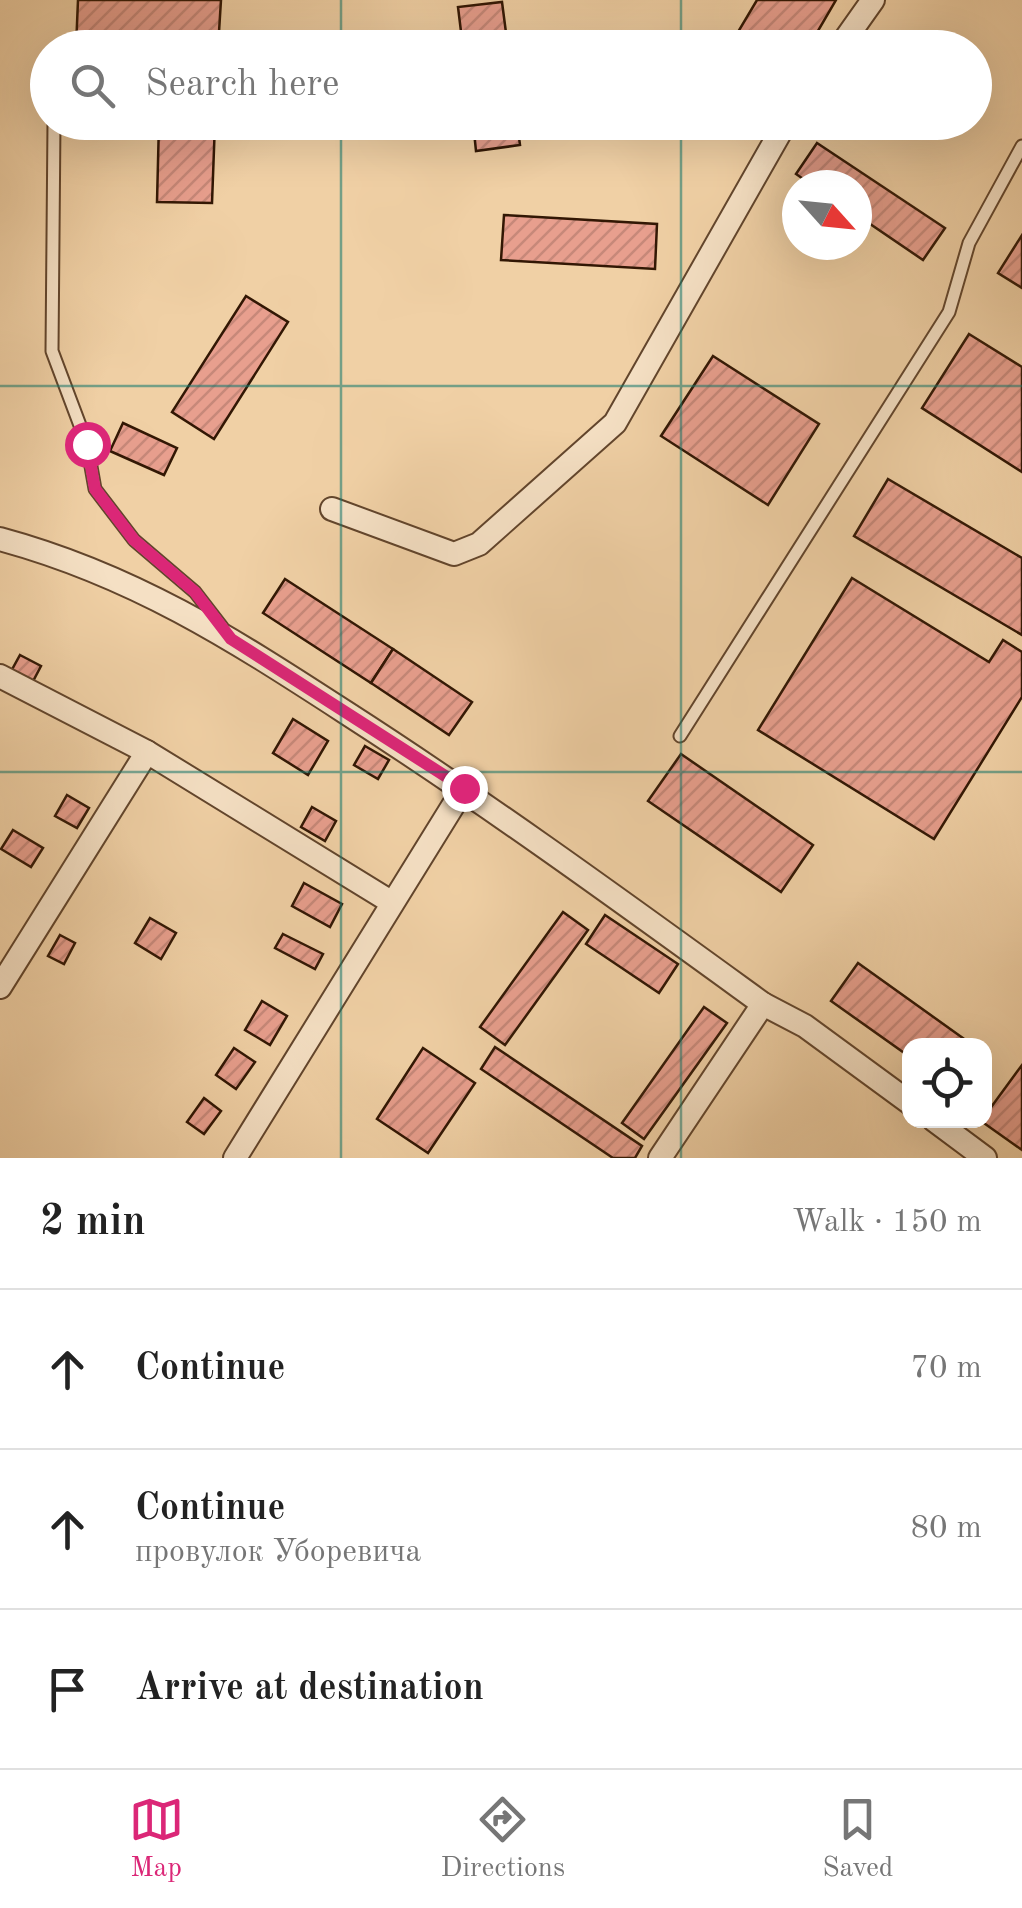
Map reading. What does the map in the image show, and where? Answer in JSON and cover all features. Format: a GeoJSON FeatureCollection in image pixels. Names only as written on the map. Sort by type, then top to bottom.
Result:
{"type":"FeatureCollection","features":[{"type":"Feature","properties":{"kind":"street"},"geometry":{"type":"LineString","coordinates":[[852,30],[873,0]]}},
{"type":"Feature","properties":{"kind":"street"},"geometry":{"type":"LineString","coordinates":[[332,509],[454,554],[479,544],[615,424],[776,140]]}},
{"type":"Feature","properties":{"kind":"street"},"geometry":{"type":"LineString","coordinates":[[0,539],[72,561],[194,615],[464,788],[762,1004],[805,1026],[902,1097]]}},
{"type":"Feature","properties":{"kind":"street"},"geometry":{"type":"LineString","coordinates":[[0,676],[148,752],[391,902]]}},
{"type":"Feature","properties":{"kind":"street"},"geometry":{"type":"LineString","coordinates":[[0,987],[148,752]]}},
{"type":"Feature","properties":{"kind":"street"},"geometry":{"type":"LineString","coordinates":[[235,1158],[464,788]]}},
{"type":"Feature","properties":{"kind":"street"},"geometry":{"type":"LineString","coordinates":[[660,1158],[762,1004]]}},
{"type":"Feature","properties":{"kind":"street"},"geometry":{"type":"LineString","coordinates":[[945,1128],[985,1158]]}},
{"type":"Feature","properties":{"kind":"lane"},"geometry":{"type":"LineString","coordinates":[[54,140],[52,351],[87,444],[95,489],[134,540],[195,592],[231,639]]}},
{"type":"Feature","properties":{"kind":"lane"},"geometry":{"type":"LineString","coordinates":[[680,736],[949,312],[969,243],[1022,146]]}},
{"type":"Feature","properties":{"kind":"building"},"geometry":{"type":"Polygon","coordinates":[[[78,0],[221,0],[219,30],[77,30],[78,0]]]}},
{"type":"Feature","properties":{"kind":"building"},"geometry":{"type":"Polygon","coordinates":[[[757,0],[836,0],[818,30],[739,30],[757,0]]]}},
{"type":"Feature","properties":{"kind":"building"},"geometry":{"type":"Polygon","coordinates":[[[502,2],[506,30],[461,30],[458,7],[502,2]]]}},
{"type":"Feature","properties":{"kind":"building"},"geometry":{"type":"Polygon","coordinates":[[[159,140],[214,140],[212,203],[157,202],[159,140]]]}},
{"type":"Feature","properties":{"kind":"building"},"geometry":{"type":"Polygon","coordinates":[[[475,140],[519,140],[520,145],[476,151],[475,140]]]}},
{"type":"Feature","properties":{"kind":"building"},"geometry":{"type":"Polygon","coordinates":[[[817,143],[858,170],[799,170],[817,143]]]}},
{"type":"Feature","properties":{"kind":"building"},"geometry":{"type":"Polygon","coordinates":[[[872,180],[945,228],[923,260],[872,225],[872,180]]]}},
{"type":"Feature","properties":{"kind":"building"},"geometry":{"type":"Polygon","coordinates":[[[504,215],[657,224],[655,269],[501,260],[504,215]]]}},
{"type":"Feature","properties":{"kind":"building"},"geometry":{"type":"Polygon","coordinates":[[[1022,235],[1022,288],[998,273],[1022,235]]]}},
{"type":"Feature","properties":{"kind":"building"},"geometry":{"type":"Polygon","coordinates":[[[246,296],[288,322],[214,439],[172,412],[246,296]]]}},
{"type":"Feature","properties":{"kind":"building"},"geometry":{"type":"Polygon","coordinates":[[[969,334],[1022,367],[1022,472],[922,408],[969,334]]]}},
{"type":"Feature","properties":{"kind":"building"},"geometry":{"type":"Polygon","coordinates":[[[713,356],[819,424],[768,505],[661,436],[713,356]]]}},
{"type":"Feature","properties":{"kind":"building"},"geometry":{"type":"Polygon","coordinates":[[[123,423],[177,448],[164,475],[110,451],[123,423]]]}},
{"type":"Feature","properties":{"kind":"building"},"geometry":{"type":"Polygon","coordinates":[[[888,479],[1022,558],[1022,635],[854,536],[888,479]]]}},
{"type":"Feature","properties":{"kind":"building"},"geometry":{"type":"Polygon","coordinates":[[[852,578],[989,662],[1003,640],[1022,652],[1022,697],[934,839],[758,730],[852,578]]]}},
{"type":"Feature","properties":{"kind":"building"},"geometry":{"type":"Polygon","coordinates":[[[285,579],[393,649],[371,683],[263,613],[285,579]]]}},
{"type":"Feature","properties":{"kind":"building"},"geometry":{"type":"Polygon","coordinates":[[[393,649],[472,702],[449,735],[371,683],[393,649]]]}},
{"type":"Feature","properties":{"kind":"building"},"geometry":{"type":"Polygon","coordinates":[[[20,655],[41,666],[30,687],[9,675],[20,655]]]}},
{"type":"Feature","properties":{"kind":"building"},"geometry":{"type":"Polygon","coordinates":[[[293,719],[328,741],[308,775],[273,753],[293,719]]]}},
{"type":"Feature","properties":{"kind":"building"},"geometry":{"type":"Polygon","coordinates":[[[365,746],[389,760],[378,779],[354,765],[365,746]]]}},
{"type":"Feature","properties":{"kind":"building"},"geometry":{"type":"Polygon","coordinates":[[[681,754],[813,845],[781,892],[648,801],[681,754]]]}},
{"type":"Feature","properties":{"kind":"building"},"geometry":{"type":"Polygon","coordinates":[[[67,795],[89,808],[77,828],[55,816],[67,795]]]}},
{"type":"Feature","properties":{"kind":"building"},"geometry":{"type":"Polygon","coordinates":[[[312,807],[336,821],[325,841],[301,827],[312,807]]]}},
{"type":"Feature","properties":{"kind":"building"},"geometry":{"type":"Polygon","coordinates":[[[13,830],[43,848],[31,867],[1,849],[13,830]]]}},
{"type":"Feature","properties":{"kind":"building"},"geometry":{"type":"Polygon","coordinates":[[[304,883],[342,904],[330,927],[292,906],[304,883]]]}},
{"type":"Feature","properties":{"kind":"building"},"geometry":{"type":"Polygon","coordinates":[[[563,912],[588,930],[505,1045],[480,1027],[563,912]]]}},
{"type":"Feature","properties":{"kind":"building"},"geometry":{"type":"Polygon","coordinates":[[[605,915],[678,964],[659,993],[586,944],[605,915]]]}},
{"type":"Feature","properties":{"kind":"building"},"geometry":{"type":"Polygon","coordinates":[[[150,918],[176,933],[161,959],[135,943],[150,918]]]}},
{"type":"Feature","properties":{"kind":"building"},"geometry":{"type":"Polygon","coordinates":[[[283,934],[323,954],[315,969],[275,948],[283,934]]]}},
{"type":"Feature","properties":{"kind":"building"},"geometry":{"type":"Polygon","coordinates":[[[60,935],[75,943],[64,964],[48,956],[60,935]]]}},
{"type":"Feature","properties":{"kind":"building"},"geometry":{"type":"Polygon","coordinates":[[[858,963],[963,1038],[902,1038],[902,1051],[831,1001],[858,963]]]}},
{"type":"Feature","properties":{"kind":"building"},"geometry":{"type":"Polygon","coordinates":[[[262,1001],[287,1016],[270,1045],[245,1030],[262,1001]]]}},
{"type":"Feature","properties":{"kind":"building"},"geometry":{"type":"Polygon","coordinates":[[[704,1007],[727,1023],[644,1139],[622,1123],[704,1007]]]}},
{"type":"Feature","properties":{"kind":"building"},"geometry":{"type":"Polygon","coordinates":[[[495,1047],[642,1146],[635,1158],[613,1158],[481,1069],[495,1047]]]}},
{"type":"Feature","properties":{"kind":"building"},"geometry":{"type":"Polygon","coordinates":[[[234,1048],[255,1062],[236,1089],[216,1075],[234,1048]]]}},
{"type":"Feature","properties":{"kind":"building"},"geometry":{"type":"Polygon","coordinates":[[[423,1048],[475,1083],[428,1153],[377,1119],[423,1048]]]}},
{"type":"Feature","properties":{"kind":"building"},"geometry":{"type":"Polygon","coordinates":[[[1022,1065],[1022,1150],[991,1128],[992,1106],[1022,1065]]]}},
{"type":"Feature","properties":{"kind":"building"},"geometry":{"type":"Polygon","coordinates":[[[204,1098],[221,1111],[204,1134],[187,1122],[204,1098]]]}},
{"type":"Feature","properties":{"kind":"route"},"geometry":{"type":"LineString","coordinates":[[87,444],[95,489],[134,540],[195,592],[231,639],[464,788]]}}]}
